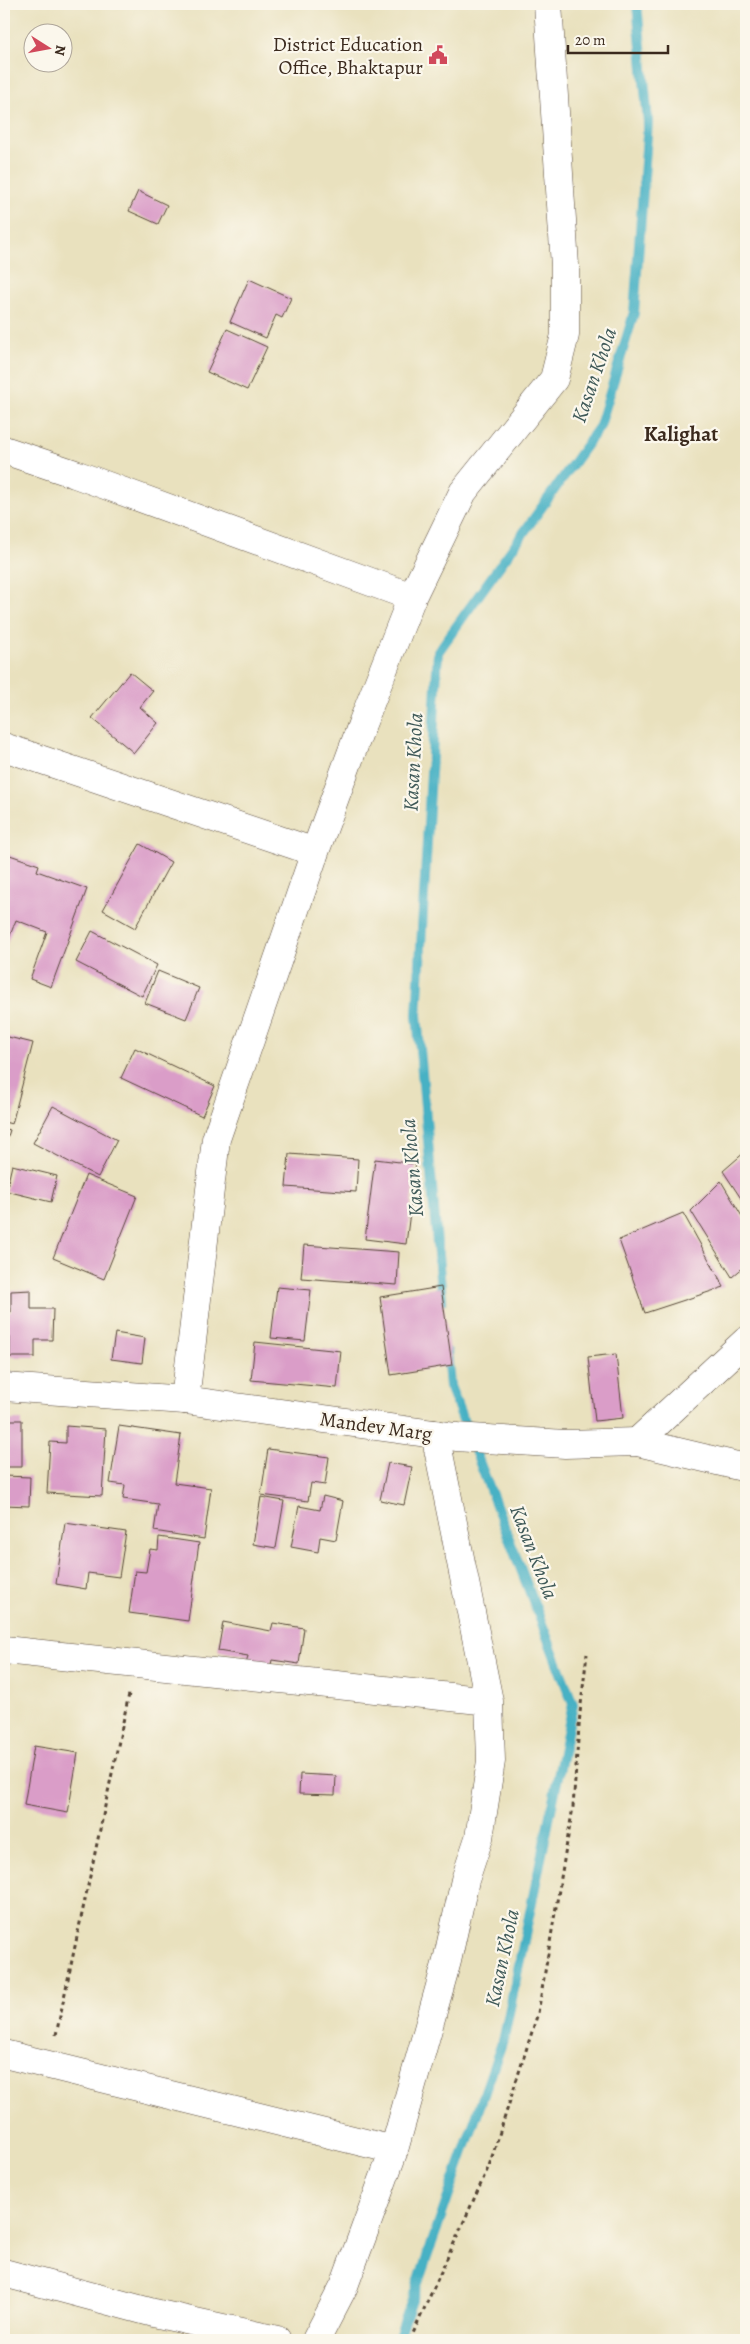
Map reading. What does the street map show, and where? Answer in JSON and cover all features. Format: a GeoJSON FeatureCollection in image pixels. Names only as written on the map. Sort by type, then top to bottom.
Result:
{"type":"FeatureCollection","features":[{"type":"Feature","properties":{"kind":"street"},"geometry":{"type":"LineString","coordinates":[[185,1400],[216,1139],[315,852],[362,724],[412,597],[463,492],[554,379],[566,335],[565,266],[548,4]]}},
{"type":"Feature","properties":{"kind":"street"},"geometry":{"type":"LineString","coordinates":[[4,450],[94,480],[412,597]]}},
{"type":"Feature","properties":{"kind":"street"},"geometry":{"type":"LineString","coordinates":[[4,747],[315,852]]}},
{"type":"Feature","properties":{"kind":"street"},"geometry":{"type":"LineString","coordinates":[[636,1442],[746,1341]]}},
{"type":"Feature","properties":{"kind":"street","name":"Mandev Marg"},"geometry":{"type":"LineString","coordinates":[[4,1387],[185,1400],[445,1436],[565,1444],[636,1442],[746,1468]]}},
{"type":"Feature","properties":{"kind":"street"},"geometry":{"type":"LineString","coordinates":[[316,2340],[344,2286],[394,2150],[447,1961],[465,1880],[479,1838],[491,1761],[489,1702],[445,1436]]}},
{"type":"Feature","properties":{"kind":"street"},"geometry":{"type":"LineString","coordinates":[[4,1650],[489,1702]]}},
{"type":"Feature","properties":{"kind":"street"},"geometry":{"type":"LineString","coordinates":[[4,2054],[394,2150]]}},
{"type":"Feature","properties":{"kind":"street"},"geometry":{"type":"LineString","coordinates":[[4,2273],[154,2313],[277,2340]]}},
{"type":"Feature","properties":{"kind":"path"},"geometry":{"type":"LineString","coordinates":[[4,12],[7,4]]}},
{"type":"Feature","properties":{"kind":"path"},"geometry":{"type":"LineString","coordinates":[[410,2340],[489,2166],[538,2013],[572,1806],[587,1654]]}},
{"type":"Feature","properties":{"kind":"path"},"geometry":{"type":"LineString","coordinates":[[49,2065],[135,1664]]}},
{"type":"Feature","properties":{"kind":"building"},"geometry":{"type":"Polygon","coordinates":[[[138,191],[167,205],[158,224],[129,211],[138,191]]]}},
{"type":"Feature","properties":{"kind":"building"},"geometry":{"type":"Polygon","coordinates":[[[249,279],[291,298],[282,318],[276,315],[266,338],[230,322],[249,279]]]}},
{"type":"Feature","properties":{"kind":"building"},"geometry":{"type":"Polygon","coordinates":[[[227,329],[267,347],[247,390],[207,372],[227,329]]]}},
{"type":"Feature","properties":{"kind":"building"},"geometry":{"type":"Polygon","coordinates":[[[130,672],[153,691],[140,707],[158,723],[134,753],[92,718],[130,672]]]}},
{"type":"Feature","properties":{"kind":"building"},"geometry":{"type":"Polygon","coordinates":[[[140,844],[171,862],[135,928],[103,910],[140,844]]]}},
{"type":"Feature","properties":{"kind":"building"},"geometry":{"type":"Polygon","coordinates":[[[4,853],[39,865],[37,871],[87,889],[51,987],[30,979],[47,932],[16,920],[4,951],[4,853]]]}},
{"type":"Feature","properties":{"kind":"building"},"geometry":{"type":"Polygon","coordinates":[[[92,931],[157,965],[142,996],[76,962],[92,931]]]}},
{"type":"Feature","properties":{"kind":"building"},"geometry":{"type":"Polygon","coordinates":[[[158,971],[199,988],[186,1019],[145,1003],[158,971]]]}},
{"type":"Feature","properties":{"kind":"building"},"geometry":{"type":"Polygon","coordinates":[[[4,1036],[33,1043],[12,1124],[4,1122],[4,1036]]]}},
{"type":"Feature","properties":{"kind":"building"},"geometry":{"type":"Polygon","coordinates":[[[135,1048],[215,1086],[202,1116],[121,1078],[135,1048]]]}},
{"type":"Feature","properties":{"kind":"building"},"geometry":{"type":"Polygon","coordinates":[[[53,1106],[117,1140],[98,1177],[33,1143],[53,1106]]]}},
{"type":"Feature","properties":{"kind":"building"},"geometry":{"type":"Polygon","coordinates":[[[4,1128],[10,1130],[4,1149],[4,1128]]]}},
{"type":"Feature","properties":{"kind":"building"},"geometry":{"type":"Polygon","coordinates":[[[746,1151],[746,1206],[723,1171],[746,1151]]]}},
{"type":"Feature","properties":{"kind":"building"},"geometry":{"type":"Polygon","coordinates":[[[289,1154],[358,1159],[356,1192],[286,1187],[289,1154]]]}},
{"type":"Feature","properties":{"kind":"building"},"geometry":{"type":"Polygon","coordinates":[[[375,1159],[416,1164],[406,1244],[365,1239],[375,1159]]]}},
{"type":"Feature","properties":{"kind":"building"},"geometry":{"type":"Polygon","coordinates":[[[12,1165],[57,1176],[51,1202],[6,1191],[12,1165]]]}},
{"type":"Feature","properties":{"kind":"building"},"geometry":{"type":"Polygon","coordinates":[[[86,1175],[137,1196],[104,1279],[53,1258],[86,1175]]]}},
{"type":"Feature","properties":{"kind":"building"},"geometry":{"type":"Polygon","coordinates":[[[721,1181],[746,1223],[746,1265],[732,1277],[691,1211],[721,1181]]]}},
{"type":"Feature","properties":{"kind":"building"},"geometry":{"type":"Polygon","coordinates":[[[683,1213],[724,1287],[645,1313],[619,1240],[683,1213]]]}},
{"type":"Feature","properties":{"kind":"building"},"geometry":{"type":"Polygon","coordinates":[[[304,1245],[399,1252],[397,1285],[301,1278],[304,1245]]]}},
{"type":"Feature","properties":{"kind":"building"},"geometry":{"type":"Polygon","coordinates":[[[277,1287],[311,1290],[305,1341],[271,1338],[277,1287]]]}},
{"type":"Feature","properties":{"kind":"building"},"geometry":{"type":"Polygon","coordinates":[[[441,1287],[452,1365],[391,1375],[380,1297],[441,1287]]]}},
{"type":"Feature","properties":{"kind":"building"},"geometry":{"type":"Polygon","coordinates":[[[31,1290],[31,1309],[53,1309],[52,1340],[35,1340],[35,1357],[10,1357],[10,1338],[4,1338],[4,1312],[11,1312],[11,1291],[31,1290]]]}},
{"type":"Feature","properties":{"kind":"building"},"geometry":{"type":"Polygon","coordinates":[[[115,1333],[145,1338],[142,1363],[111,1359],[115,1333]]]}},
{"type":"Feature","properties":{"kind":"building"},"geometry":{"type":"Polygon","coordinates":[[[255,1342],[341,1351],[337,1388],[251,1380],[255,1342]]]}},
{"type":"Feature","properties":{"kind":"building"},"geometry":{"type":"Polygon","coordinates":[[[616,1354],[623,1418],[595,1421],[588,1357],[616,1354]]]}},
{"type":"Feature","properties":{"kind":"building"},"geometry":{"type":"Polygon","coordinates":[[[4,1420],[22,1420],[22,1467],[4,1467],[4,1420]]]}},
{"type":"Feature","properties":{"kind":"building"},"geometry":{"type":"Polygon","coordinates":[[[66,1426],[106,1429],[102,1496],[47,1493],[50,1442],[66,1443],[66,1426]]]}},
{"type":"Feature","properties":{"kind":"building"},"geometry":{"type":"Polygon","coordinates":[[[119,1426],[181,1435],[174,1483],[211,1488],[204,1539],[154,1531],[158,1504],[123,1499],[125,1485],[110,1483],[119,1426]]]}},
{"type":"Feature","properties":{"kind":"building"},"geometry":{"type":"Polygon","coordinates":[[[268,1449],[329,1457],[325,1485],[311,1483],[308,1501],[261,1495],[268,1449]]]}},
{"type":"Feature","properties":{"kind":"building"},"geometry":{"type":"Polygon","coordinates":[[[388,1463],[412,1467],[404,1505],[380,1500],[388,1463]]]}},
{"type":"Feature","properties":{"kind":"building"},"geometry":{"type":"Polygon","coordinates":[[[4,1476],[30,1477],[29,1506],[4,1505],[4,1476]]]}},
{"type":"Feature","properties":{"kind":"building"},"geometry":{"type":"Polygon","coordinates":[[[323,1496],[343,1501],[336,1540],[320,1537],[318,1552],[291,1547],[299,1506],[320,1510],[323,1496]]]}},
{"type":"Feature","properties":{"kind":"building"},"geometry":{"type":"Polygon","coordinates":[[[261,1497],[284,1501],[276,1548],[253,1544],[261,1497]]]}},
{"type":"Feature","properties":{"kind":"building"},"geometry":{"type":"Polygon","coordinates":[[[65,1523],[126,1532],[119,1577],[88,1573],[86,1589],[56,1584],[65,1523]]]}},
{"type":"Feature","properties":{"kind":"building"},"geometry":{"type":"Polygon","coordinates":[[[159,1537],[199,1543],[188,1621],[129,1613],[135,1571],[146,1572],[150,1549],[158,1550],[159,1537]]]}},
{"type":"Feature","properties":{"kind":"building"},"geometry":{"type":"Polygon","coordinates":[[[223,1622],[271,1631],[273,1623],[304,1628],[299,1664],[272,1660],[270,1669],[246,1665],[248,1656],[218,1651],[223,1622]]]}},
{"type":"Feature","properties":{"kind":"building"},"geometry":{"type":"Polygon","coordinates":[[[34,1746],[78,1753],[68,1813],[24,1805],[34,1746]]]}},
{"type":"Feature","properties":{"kind":"building"},"geometry":{"type":"Polygon","coordinates":[[[300,1774],[336,1776],[335,1795],[299,1794],[300,1774]]]}},
{"type":"Feature","properties":{"kind":"waterway","name":"Kasan Khola"},"geometry":{"type":"LineString","coordinates":[[442,1300],[417,1015],[438,652],[600,426],[634,313],[648,122],[637,4]]}},
{"type":"Feature","properties":{"kind":"waterway","name":"Kasan Khola"},"geometry":{"type":"LineString","coordinates":[[398,2340],[504,2037],[573,1704],[450,1386],[447,1352]]}},
{"type":"Feature","properties":{"kind":"place","name":"District Education Office, Bhaktapur"},"geometry":{"type":"Point","coordinates":[438,55]}},
{"type":"Feature","properties":{"kind":"district","name":"Kalighat"},"geometry":{"type":"Point","coordinates":[681,434]}}]}
